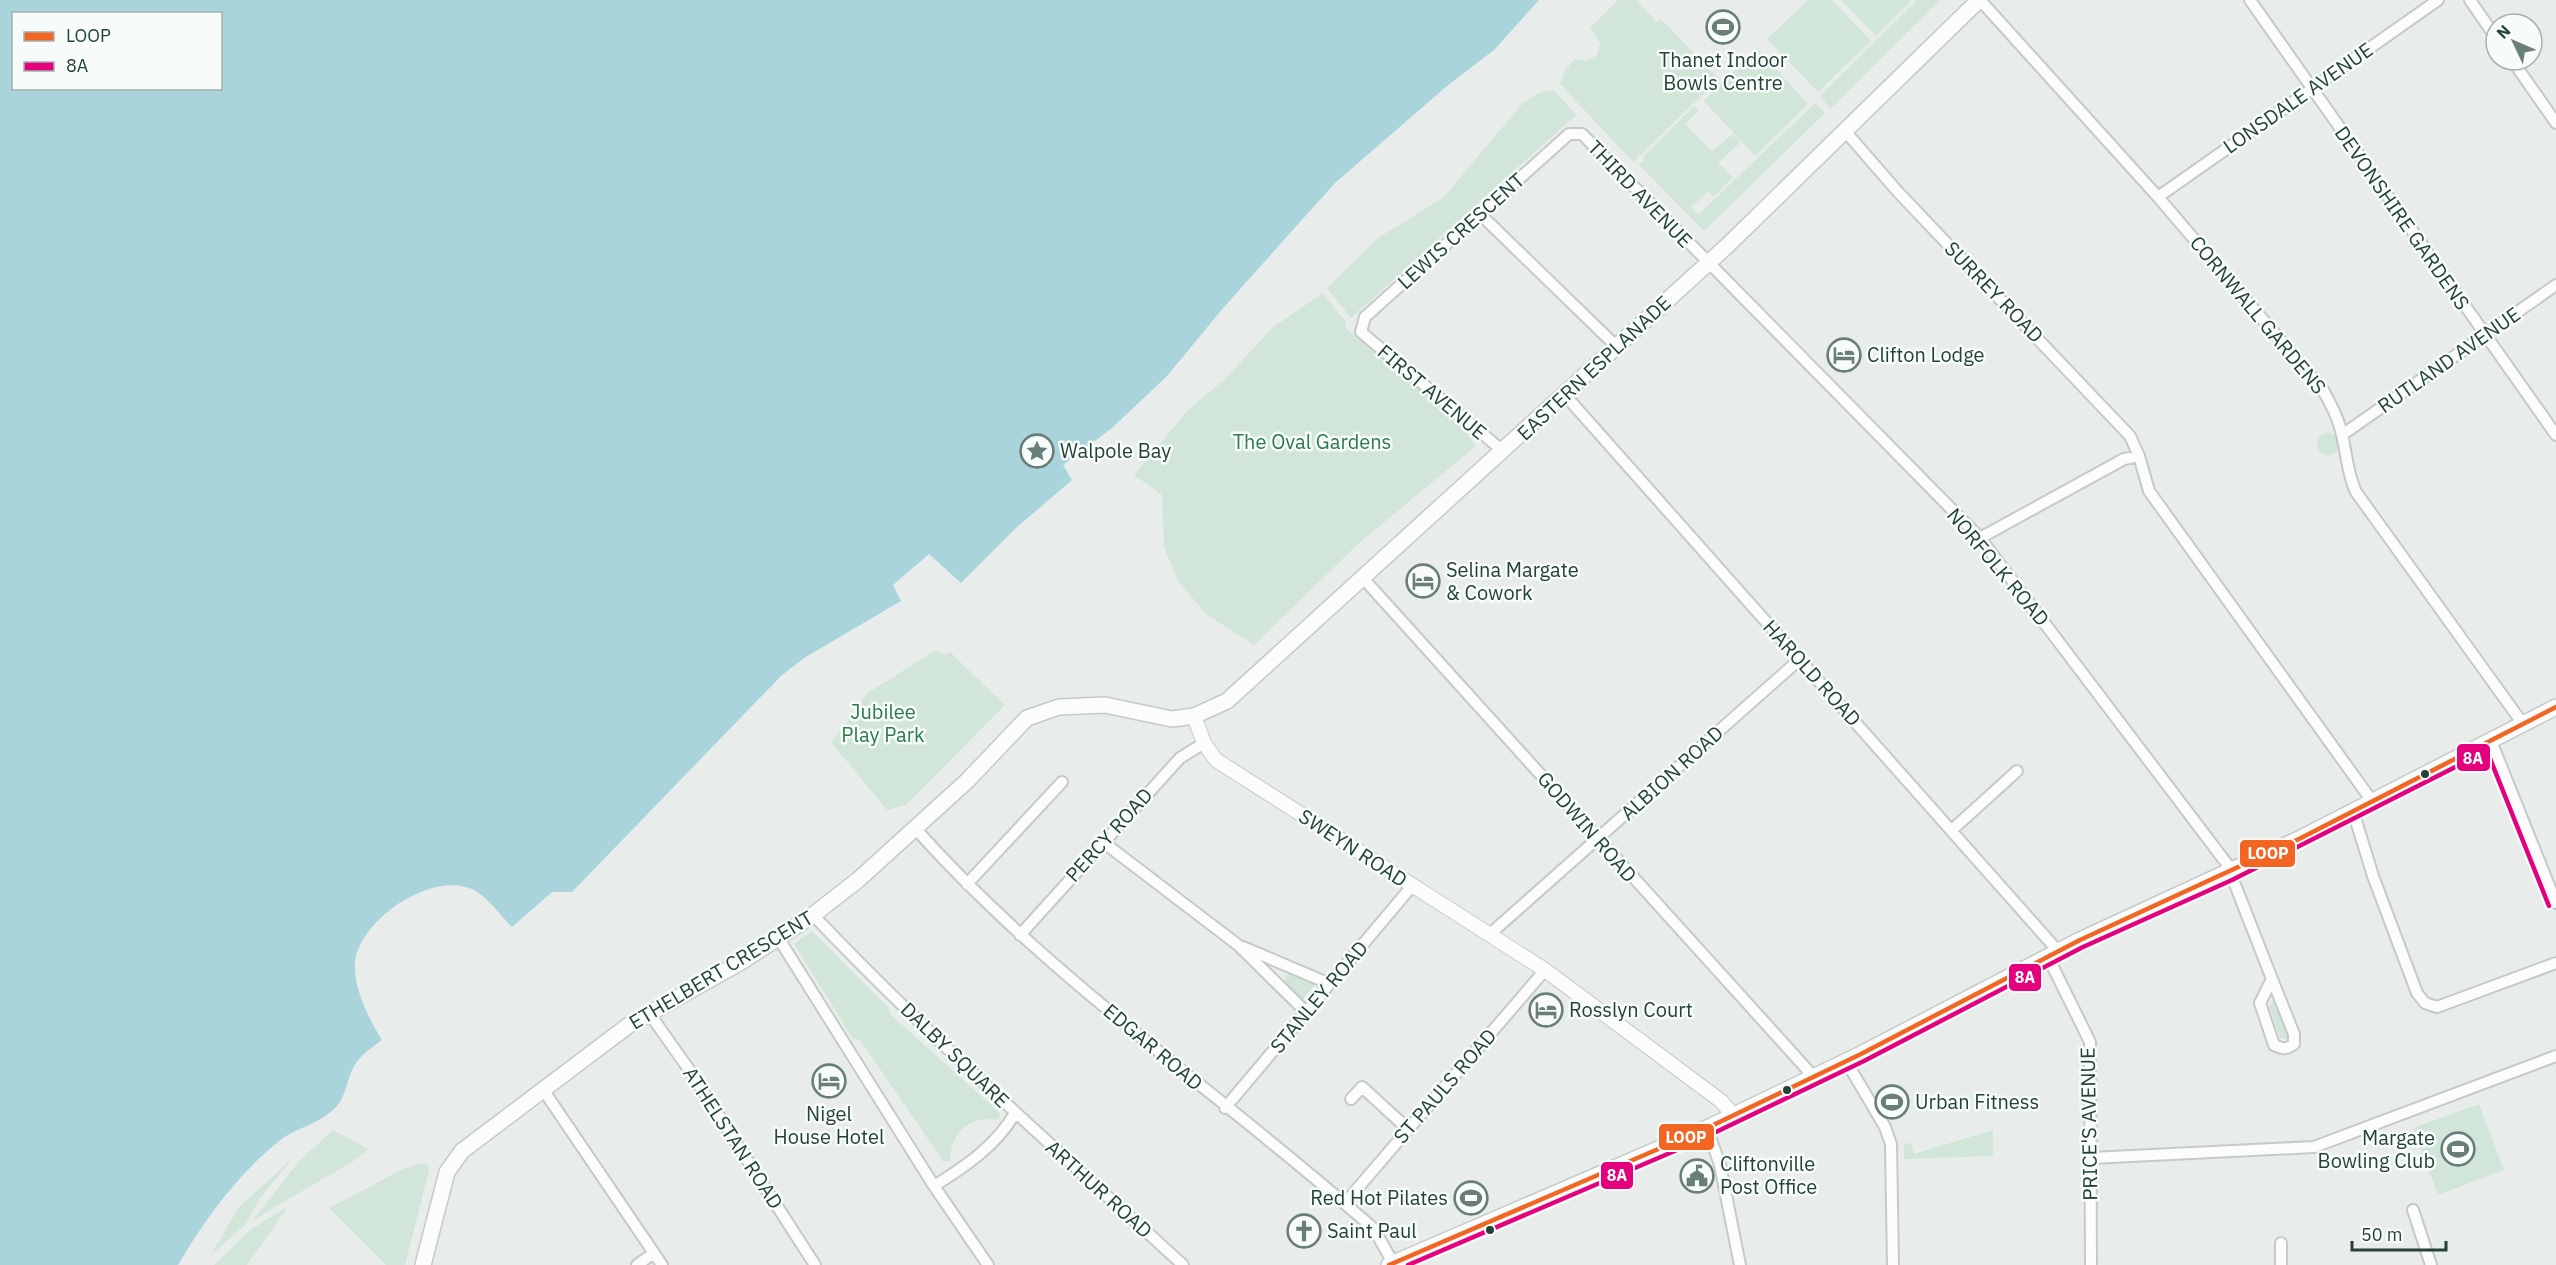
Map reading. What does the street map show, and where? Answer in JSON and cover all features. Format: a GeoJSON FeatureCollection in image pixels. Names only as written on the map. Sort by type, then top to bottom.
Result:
{"type":"FeatureCollection","features":[{"type":"Feature","properties":{"kind":"main road","name":"EASTERN ESPLANADE"},"geometry":{"type":"LineString","coordinates":[[1059,707],[1115,706],[1160,719],[1194,716],[1227,701],[1617,347],[1845,131],[1979,0]]}},
{"type":"Feature","properties":{"kind":"main road","name":"ETHELBERT CRESCENT"},"geometry":{"type":"LineString","coordinates":[[423,1265],[450,1165],[462,1151],[649,1013],[779,939],[813,915],[858,880],[967,780],[1015,727],[1041,711],[1059,707]]}},
{"type":"Feature","properties":{"kind":"main road"},"geometry":{"type":"LineString","coordinates":[[1391,1264],[1707,1128],[1846,1061],[2053,954],[2229,873],[2556,707]]}},
{"type":"Feature","properties":{"kind":"street","name":"CORNWALL GARDENS"},"geometry":{"type":"LineString","coordinates":[[1979,0],[2158,197],[2323,390],[2335,411],[2343,435],[2350,478],[2356,492],[2523,724]]}},
{"type":"Feature","properties":{"kind":"street","name":"DEVONSHIRE GARDENS"},"geometry":{"type":"LineString","coordinates":[[2250,0],[2556,435]]}},
{"type":"Feature","properties":{"kind":"street","name":"LONSDALE AVENUE"},"geometry":{"type":"LineString","coordinates":[[2158,197],[2438,0]]}},
{"type":"Feature","properties":{"kind":"street"},"geometry":{"type":"LineString","coordinates":[[2470,0],[2484,20]]}},
{"type":"Feature","properties":{"kind":"street"},"geometry":{"type":"LineString","coordinates":[[2520,72],[2556,123]]}},
{"type":"Feature","properties":{"kind":"street","name":"SURREY ROAD"},"geometry":{"type":"LineString","coordinates":[[1845,131],[1898,192],[2130,436],[2139,456],[2149,491],[2372,801]]}},
{"type":"Feature","properties":{"kind":"street","name":"THIRD AVENUE"},"geometry":{"type":"LineString","coordinates":[[1569,134],[1582,134],[1707,263]]}},
{"type":"Feature","properties":{"kind":"street","name":"LEWIS CRESCENT"},"geometry":{"type":"LineString","coordinates":[[1361,332],[1365,317],[1569,134]]}},
{"type":"Feature","properties":{"kind":"street"},"geometry":{"type":"LineString","coordinates":[[1480,214],[1617,347]]}},
{"type":"Feature","properties":{"kind":"street","name":"NORFOLK ROAD"},"geometry":{"type":"LineString","coordinates":[[1707,263],[1980,538],[2188,809],[2228,864],[2229,873],[2272,979],[2294,1034],[2294,1044],[2288,1048],[2282,1049],[2274,1045],[2260,1004],[2272,979]]}},
{"type":"Feature","properties":{"kind":"street","name":"RUTLAND AVENUE"},"geometry":{"type":"LineString","coordinates":[[2343,435],[2556,285]]}},
{"type":"Feature","properties":{"kind":"street","name":"FIRST AVENUE"},"geometry":{"type":"LineString","coordinates":[[1361,332],[1503,451]]}},
{"type":"Feature","properties":{"kind":"street","name":"HAROLD ROAD"},"geometry":{"type":"LineString","coordinates":[[1565,395],[1953,829],[2053,954]]}},
{"type":"Feature","properties":{"kind":"street"},"geometry":{"type":"LineString","coordinates":[[1980,538],[2124,459],[2139,456]]}},
{"type":"Feature","properties":{"kind":"street","name":"GODWIN ROAD"},"geometry":{"type":"LineString","coordinates":[[1362,577],[1487,712],[1597,839],[1813,1076]]}},
{"type":"Feature","properties":{"kind":"street","name":"ALBION ROAD"},"geometry":{"type":"LineString","coordinates":[[1490,934],[1800,659]]}},
{"type":"Feature","properties":{"kind":"street","name":"SWEYN ROAD"},"geometry":{"type":"LineString","coordinates":[[1194,716],[1204,743],[1216,760],[1545,970],[1721,1101],[1732,1114]]}},
{"type":"Feature","properties":{"kind":"street"},"geometry":{"type":"LineString","coordinates":[[2491,741],[2556,903]]}},
{"type":"Feature","properties":{"kind":"street","name":"PERCY ROAD"},"geometry":{"type":"LineString","coordinates":[[1020,935],[1180,758],[1204,743]]}},
{"type":"Feature","properties":{"kind":"street"},"geometry":{"type":"LineString","coordinates":[[1953,829],[2017,771]]}},
{"type":"Feature","properties":{"kind":"street"},"geometry":{"type":"LineString","coordinates":[[967,884],[1062,782]]}},
{"type":"Feature","properties":{"kind":"street"},"geometry":{"type":"LineString","coordinates":[[2353,811],[2373,876],[2417,993],[2425,1003],[2437,1007],[2556,963]]}},
{"type":"Feature","properties":{"kind":"street","name":"EDGAR ROAD"},"geometry":{"type":"LineString","coordinates":[[914,827],[967,884],[1020,935],[1225,1108],[1345,1203],[1374,1229],[1391,1264]]}},
{"type":"Feature","properties":{"kind":"street"},"geometry":{"type":"LineString","coordinates":[[1103,842],[1238,945],[1306,1012]]}},
{"type":"Feature","properties":{"kind":"street","name":"STANLEY ROAD"},"geometry":{"type":"LineString","coordinates":[[1225,1108],[1412,886]]}},
{"type":"Feature","properties":{"kind":"street","name":"DALBY SQUARE"},"geometry":{"type":"LineString","coordinates":[[813,915],[859,964],[1016,1113],[1008,1127],[983,1152],[934,1186]]}},
{"type":"Feature","properties":{"kind":"street"},"geometry":{"type":"LineString","coordinates":[[779,939],[934,1186],[988,1265]]}},
{"type":"Feature","properties":{"kind":"street"},"geometry":{"type":"LineString","coordinates":[[1238,945],[1330,984]]}},
{"type":"Feature","properties":{"kind":"street","name":"PRICE'S AVENUE"},"geometry":{"type":"LineString","coordinates":[[2053,954],[2090,1042],[2091,1265]]}},
{"type":"Feature","properties":{"kind":"street","name":"ST PAULS ROAD"},"geometry":{"type":"LineString","coordinates":[[1345,1203],[1545,970]]}},
{"type":"Feature","properties":{"kind":"street","name":"ATHELSTAN ROAD"},"geometry":{"type":"LineString","coordinates":[[649,1013],[690,1071],[815,1265]]}},
{"type":"Feature","properties":{"kind":"street"},"geometry":{"type":"LineString","coordinates":[[2091,1158],[2314,1147],[2556,1056]]}},
{"type":"Feature","properties":{"kind":"street"},"geometry":{"type":"LineString","coordinates":[[1846,1061],[1885,1127],[1891,1144],[1893,1265]]}},
{"type":"Feature","properties":{"kind":"street"},"geometry":{"type":"LineString","coordinates":[[1351,1099],[1362,1087],[1408,1129]]}},
{"type":"Feature","properties":{"kind":"street"},"geometry":{"type":"LineString","coordinates":[[544,1091],[662,1265]]}},
{"type":"Feature","properties":{"kind":"street","name":"ARTHUR ROAD"},"geometry":{"type":"LineString","coordinates":[[1016,1113],[1183,1265]]}},
{"type":"Feature","properties":{"kind":"street"},"geometry":{"type":"LineString","coordinates":[[1707,1128],[1720,1164],[1740,1265]]}},
{"type":"Feature","properties":{"kind":"street"},"geometry":{"type":"LineString","coordinates":[[2413,1210],[2431,1265]]}},
{"type":"Feature","properties":{"kind":"street"},"geometry":{"type":"LineString","coordinates":[[2281,1265],[2282,1243]]}},
{"type":"Feature","properties":{"kind":"street"},"geometry":{"type":"LineString","coordinates":[[637,1265],[654,1253]]}},
{"type":"Feature","properties":{"kind":"green space"},"geometry":{"type":"Polygon","coordinates":[[[1618,0],[1636,0],[1657,22],[1661,19],[1719,79],[1633,162],[1560,84],[1565,70],[1575,59],[1587,61],[1597,55],[1600,43],[1590,28],[1618,0]]]}},
{"type":"Feature","properties":{"kind":"green space"},"geometry":{"type":"Polygon","coordinates":[[[1808,0],[1832,0],[1871,41],[1818,92],[1767,39],[1808,0]]]}},
{"type":"Feature","properties":{"kind":"green space"},"geometry":{"type":"Polygon","coordinates":[[[1841,0],[1912,0],[1876,36],[1841,0]]]}},
{"type":"Feature","properties":{"kind":"green space"},"geometry":{"type":"Polygon","coordinates":[[[1917,0],[1940,0],[1830,109],[1820,96],[1917,0]]]}},
{"type":"Feature","properties":{"kind":"green space"},"geometry":{"type":"Polygon","coordinates":[[[1757,48],[1808,104],[1755,156],[1704,101],[1757,48]]]}},
{"type":"Feature","properties":{"kind":"green space"},"geometry":{"type":"Polygon","coordinates":[[[1554,90],[1576,115],[1351,318],[1327,288],[1378,238],[1443,198],[1522,104],[1538,93],[1554,90]]]}},
{"type":"Feature","properties":{"kind":"green space"},"geometry":{"type":"Polygon","coordinates":[[[1815,103],[1825,113],[1704,231],[1639,165],[1644,160],[1643,157],[1694,106],[1699,110],[1685,124],[1712,151],[1733,134],[1741,142],[1718,163],[1733,177],[1714,197],[1709,191],[1691,207],[1698,215],[1815,103]]]}},
{"type":"Feature","properties":{"kind":"green space","name":"The Oval Gardens"},"geometry":{"type":"Polygon","coordinates":[[[1323,293],[1346,322],[1346,328],[1458,421],[1476,446],[1359,543],[1254,645],[1206,614],[1178,581],[1164,547],[1162,495],[1134,475],[1189,409],[1226,378],[1273,327],[1323,293]]]}},
{"type":"Feature","properties":{"kind":"green space"},"geometry":{"type":"Polygon","coordinates":[[[2328,433],[2336,436],[2339,444],[2336,452],[2328,455],[2320,452],[2317,444],[2320,436],[2328,433]]]}},
{"type":"Feature","properties":{"kind":"green space","name":"Jubilee Play Park"},"geometry":{"type":"Polygon","coordinates":[[[936,650],[944,655],[950,652],[1005,705],[906,805],[887,810],[831,742],[845,726],[866,694],[936,650]]]}},
{"type":"Feature","properties":{"kind":"green space"},"geometry":{"type":"Polygon","coordinates":[[[812,931],[889,1008],[890,1014],[1001,1114],[998,1120],[978,1120],[964,1128],[954,1142],[950,1161],[941,1161],[860,1040],[853,1039],[794,944],[812,931]]]}},
{"type":"Feature","properties":{"kind":"green space"},"geometry":{"type":"Polygon","coordinates":[[[1289,973],[1316,984],[1302,1000],[1285,982],[1285,976],[1289,973]]]}},
{"type":"Feature","properties":{"kind":"green space"},"geometry":{"type":"Polygon","coordinates":[[[2274,1000],[2290,1036],[2288,1040],[2280,1037],[2269,1006],[2274,1000]]]}},
{"type":"Feature","properties":{"kind":"green space","name":"Margate Bowling Club"},"geometry":{"type":"Polygon","coordinates":[[[2479,1104],[2504,1170],[2438,1195],[2413,1128],[2479,1104]]]}},
{"type":"Feature","properties":{"kind":"green space"},"geometry":{"type":"Polygon","coordinates":[[[333,1130],[369,1149],[355,1160],[253,1220],[300,1160],[333,1130]]]}},
{"type":"Feature","properties":{"kind":"green space"},"geometry":{"type":"Polygon","coordinates":[[[1993,1130],[1993,1156],[1904,1159],[1904,1144],[1911,1143],[1914,1154],[1993,1130]]]}},
{"type":"Feature","properties":{"kind":"green space"},"geometry":{"type":"Polygon","coordinates":[[[293,1158],[260,1198],[246,1224],[210,1256],[239,1207],[293,1158]]]}},
{"type":"Feature","properties":{"kind":"green space"},"geometry":{"type":"Polygon","coordinates":[[[422,1163],[428,1166],[429,1171],[405,1265],[386,1265],[329,1208],[405,1168],[422,1163]]]}},
{"type":"Feature","properties":{"kind":"green space"},"geometry":{"type":"Polygon","coordinates":[[[285,1208],[286,1210],[247,1265],[214,1265],[250,1230],[285,1208]]]}},
{"type":"Feature","properties":{"kind":"water"},"geometry":{"type":"Polygon","coordinates":[[[0,0],[1539,0],[1494,50],[1447,86],[1335,183],[1224,307],[1167,376],[1112,428],[1063,465],[1072,480],[1017,527],[961,583],[929,554],[893,585],[901,601],[804,658],[781,676],[572,892],[552,892],[512,927],[481,894],[459,886],[440,886],[421,892],[384,915],[370,930],[360,946],[355,963],[359,992],[367,1013],[382,1040],[366,1052],[356,1064],[343,1095],[334,1109],[322,1118],[283,1138],[252,1165],[212,1213],[178,1265],[0,1265],[0,0]]]}},
{"type":"Feature","properties":{"kind":"transit line","name":"LOOP"},"geometry":{"type":"LineString","coordinates":[[1389,1265],[1707,1128],[1861,1054],[2080,940],[2301,838],[2556,707]]}},
{"type":"Feature","properties":{"kind":"transit line","name":"8A"},"geometry":{"type":"LineString","coordinates":[[1408,1265],[1691,1144],[1864,1061],[2083,947],[2232,880],[2487,751],[2549,906]]}},
{"type":"Feature","properties":{"kind":"place","name":"Thanet Indoor Bowls Centre"},"geometry":{"type":"Point","coordinates":[1723,27]}},
{"type":"Feature","properties":{"kind":"place","name":"Clifton Lodge"},"geometry":{"type":"Point","coordinates":[1844,355]}},
{"type":"Feature","properties":{"kind":"place","name":"Walpole Bay"},"geometry":{"type":"Point","coordinates":[1037,451]}},
{"type":"Feature","properties":{"kind":"place","name":"Selina Margate & Cowork"},"geometry":{"type":"Point","coordinates":[1423,581]}},
{"type":"Feature","properties":{"kind":"place","name":"Rosslyn Court"},"geometry":{"type":"Point","coordinates":[1546,1010]}},
{"type":"Feature","properties":{"kind":"place","name":"Nigel House Hotel"},"geometry":{"type":"Point","coordinates":[829,1081]}},
{"type":"Feature","properties":{"kind":"place","name":"Urban Fitness"},"geometry":{"type":"Point","coordinates":[1892,1102]}},
{"type":"Feature","properties":{"kind":"place","name":"Margate Bowling Club"},"geometry":{"type":"Point","coordinates":[2458,1149]}},
{"type":"Feature","properties":{"kind":"place","name":"Cliftonville Post Office"},"geometry":{"type":"Point","coordinates":[1697,1176]}},
{"type":"Feature","properties":{"kind":"place","name":"Red Hot Pilates"},"geometry":{"type":"Point","coordinates":[1471,1198]}},
{"type":"Feature","properties":{"kind":"place","name":"Saint Paul"},"geometry":{"type":"Point","coordinates":[1304,1231]}}]}
